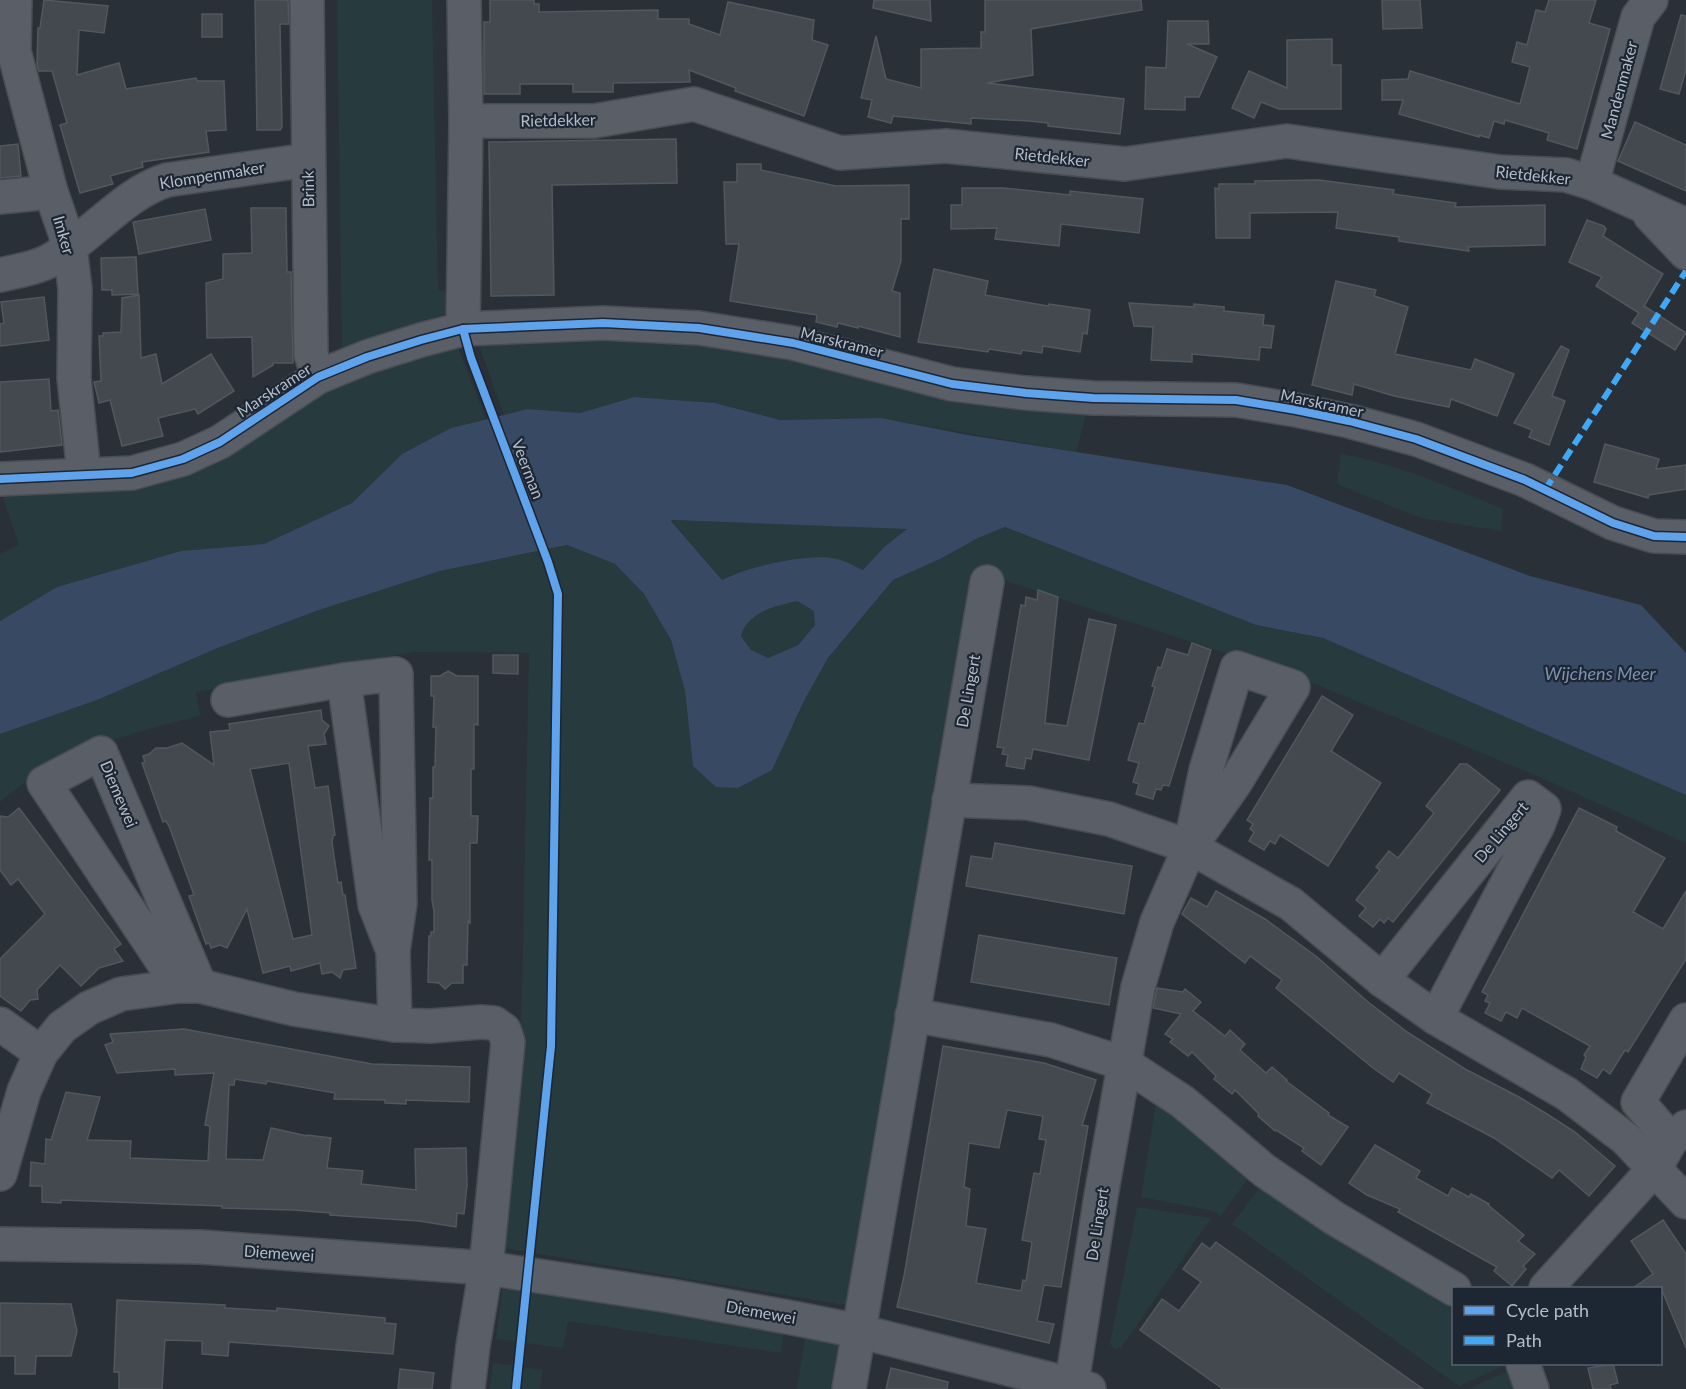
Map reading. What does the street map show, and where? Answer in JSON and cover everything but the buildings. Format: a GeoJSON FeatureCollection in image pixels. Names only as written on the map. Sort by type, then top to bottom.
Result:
{"type":"FeatureCollection","features":[{"type":"Feature","properties":{"kind":"street","name":"Imker"},"geometry":{"type":"LineString","coordinates":[[15,0],[14,51],[51,192],[70,247],[75,289],[74,378],[84,474]]}},
{"type":"Feature","properties":{"kind":"street","name":"Brink"},"geometry":{"type":"LineString","coordinates":[[307,0],[311,354],[318,377]]}},
{"type":"Feature","properties":{"kind":"street"},"geometry":{"type":"LineString","coordinates":[[463,329],[465,0]]}},
{"type":"Feature","properties":{"kind":"street","name":"Mandenmaker"},"geometry":{"type":"LineString","coordinates":[[1592,183],[1638,17],[1651,0]]}},
{"type":"Feature","properties":{"kind":"street","name":"Rietdekker"},"geometry":{"type":"LineString","coordinates":[[466,121],[594,121],[694,104],[840,153],[946,146],[1125,164],[1287,141],[1500,172],[1566,175],[1592,183],[1686,225]]}},
{"type":"Feature","properties":{"kind":"street","name":"Klompenmaker"},"geometry":{"type":"LineString","coordinates":[[0,275],[47,262],[150,185],[167,180],[308,160]]}},
{"type":"Feature","properties":{"kind":"street"},"geometry":{"type":"LineString","coordinates":[[0,197],[51,192]]}},
{"type":"Feature","properties":{"kind":"street","name":"Rietdekker"},"geometry":{"type":"LineString","coordinates":[[1639,204],[1686,253]]}},
{"type":"Feature","properties":{"kind":"street","name":"Marskramer"},"geometry":{"type":"LineString","coordinates":[[0,479],[132,473],[183,459],[220,442],[318,377],[367,357],[463,329],[603,323],[699,328],[793,343],[952,384],[1093,398],[1236,400],[1349,421],[1416,440],[1525,480],[1613,523],[1654,536],[1686,537]]}},
{"type":"Feature","properties":{"kind":"street","name":"De Lingert"},"geometry":{"type":"LineString","coordinates":[[849,1389],[987,582]]}},
{"type":"Feature","properties":{"kind":"street","name":"De Lingert"},"geometry":{"type":"LineString","coordinates":[[858,1331],[1077,1388],[1101,1196],[1138,987],[1157,922],[1190,847],[1235,783],[1293,687],[1237,668],[1206,770],[1190,847]]}},
{"type":"Feature","properties":{"kind":"street"},"geometry":{"type":"LineString","coordinates":[[228,700],[344,680],[396,674],[400,903],[393,951],[395,1024]]}},
{"type":"Feature","properties":{"kind":"street"},"geometry":{"type":"LineString","coordinates":[[344,680],[375,905],[393,951]]}},
{"type":"Feature","properties":{"kind":"street","name":"Diemewei"},"geometry":{"type":"LineString","coordinates":[[101,753],[189,986],[44,783],[101,753]]}},
{"type":"Feature","properties":{"kind":"street","name":"De Lingert"},"geometry":{"type":"LineString","coordinates":[[1383,980],[1528,797],[1544,809],[1538,825],[1436,1018]]}},
{"type":"Feature","properties":{"kind":"street"},"geometry":{"type":"LineString","coordinates":[[950,800],[1028,803],[1109,819],[1190,847],[1291,904],[1383,980],[1436,1018],[1567,1094],[1626,1139],[1686,1202]]}},
{"type":"Feature","properties":{"kind":"street"},"geometry":{"type":"LineString","coordinates":[[0,1174],[15,1118],[38,1059],[62,1027],[89,1008],[121,994],[189,986],[294,1009],[395,1024],[431,1026],[494,1023],[504,1030],[508,1041],[486,1268],[468,1389]]}},
{"type":"Feature","properties":{"kind":"street"},"geometry":{"type":"LineString","coordinates":[[912,1015],[1051,1040],[1125,1064],[1183,1102],[1265,1171],[1334,1218],[1452,1288]]}},
{"type":"Feature","properties":{"kind":"street"},"geometry":{"type":"LineString","coordinates":[[1547,1287],[1655,1168],[1679,1134],[1638,1102],[1686,1020]]}},
{"type":"Feature","properties":{"kind":"street"},"geometry":{"type":"LineString","coordinates":[[0,1024],[38,1059]]}},
{"type":"Feature","properties":{"kind":"street"},"geometry":{"type":"LineString","coordinates":[[0,1050],[38,1059]]}},
{"type":"Feature","properties":{"kind":"street","name":"Diemewei"},"geometry":{"type":"LineString","coordinates":[[0,1244],[201,1248],[486,1268],[670,1296],[858,1331]]}},
{"type":"Feature","properties":{"kind":"street"},"geometry":{"type":"LineString","coordinates":[[1522,1365],[1532,1389]]}},
{"type":"Feature","properties":{"kind":"green space"},"geometry":{"type":"Polygon","coordinates":[[[337,0],[432,0],[438,290],[457,291],[456,310],[342,348],[337,0]]]}},
{"type":"Feature","properties":{"kind":"green space"},"geometry":{"type":"Polygon","coordinates":[[[476,337],[688,340],[968,396],[1089,404],[1076,452],[881,418],[780,420],[715,403],[634,397],[580,413],[528,409],[504,415],[476,337]]]}},
{"type":"Feature","properties":{"kind":"green space"},"geometry":{"type":"Polygon","coordinates":[[[455,340],[486,419],[451,428],[402,454],[352,503],[264,544],[181,551],[57,587],[0,621],[0,554],[19,545],[1,492],[111,486],[319,389],[455,340]]]}},
{"type":"Feature","properties":{"kind":"green space"},"geometry":{"type":"Polygon","coordinates":[[[1341,454],[1403,470],[1503,509],[1501,531],[1421,518],[1337,484],[1341,454]]]}},
{"type":"Feature","properties":{"kind":"green space"},"geometry":{"type":"Polygon","coordinates":[[[671,520],[908,528],[884,547],[863,570],[836,559],[733,574],[722,580],[671,520]]]}},
{"type":"Feature","properties":{"kind":"green space"},"geometry":{"type":"Polygon","coordinates":[[[1005,527],[1256,625],[1323,638],[1686,791],[1686,843],[1535,775],[1298,677],[973,570],[851,1306],[503,1248],[522,994],[529,653],[414,652],[196,692],[200,716],[147,729],[94,747],[44,771],[21,785],[0,802],[0,734],[97,700],[220,647],[316,611],[440,571],[567,545],[615,564],[644,594],[671,640],[685,691],[693,766],[794,725],[804,701],[828,658],[893,580],[1005,527]]]}},
{"type":"Feature","properties":{"kind":"green space"},"geometry":{"type":"Polygon","coordinates":[[[797,601],[815,611],[815,625],[798,645],[768,658],[751,650],[741,636],[750,621],[763,611],[797,601]]]}},
{"type":"Feature","properties":{"kind":"green space"},"geometry":{"type":"Polygon","coordinates":[[[1156,1103],[1194,1129],[1249,1177],[1221,1216],[1213,1211],[1141,1197],[1156,1103]]]}},
{"type":"Feature","properties":{"kind":"green space"},"geometry":{"type":"Polygon","coordinates":[[[1261,1186],[1305,1218],[1452,1306],[1452,1365],[1505,1365],[1459,1386],[1232,1224],[1261,1186]]]}},
{"type":"Feature","properties":{"kind":"green space"},"geometry":{"type":"Polygon","coordinates":[[[1137,1207],[1211,1218],[1121,1348],[1114,1349],[1110,1344],[1137,1207]]]}},
{"type":"Feature","properties":{"kind":"green space"},"geometry":{"type":"Polygon","coordinates":[[[503,1284],[784,1329],[781,1353],[568,1321],[563,1348],[496,1339],[503,1284]]]}},
{"type":"Feature","properties":{"kind":"green space"},"geometry":{"type":"Polygon","coordinates":[[[806,1333],[840,1341],[832,1389],[797,1389],[806,1333]]]}},
{"type":"Feature","properties":{"kind":"green space"},"geometry":{"type":"Polygon","coordinates":[[[493,1363],[543,1370],[540,1389],[490,1389],[493,1363]]]}},
{"type":"Feature","properties":{"kind":"green space"},"geometry":{"type":"Polygon","coordinates":[[[1508,1371],[1515,1389],[1468,1389],[1508,1371]]]}},
{"type":"Feature","properties":{"kind":"water","name":"Wijchens Meer"},"geometry":{"type":"Polygon","coordinates":[[[634,397],[715,403],[780,420],[881,418],[968,435],[1287,485],[1530,576],[1641,605],[1686,653],[1686,795],[1323,638],[1256,625],[1005,527],[893,580],[828,658],[804,701],[772,770],[738,788],[716,787],[693,766],[685,691],[671,640],[644,594],[615,564],[567,545],[440,571],[316,611],[220,647],[97,700],[0,734],[0,621],[57,587],[181,551],[264,544],[352,503],[402,454],[451,428],[528,409],[580,413],[634,397]],[[672,520],[722,580],[747,570],[795,559],[825,557],[847,562],[863,570],[884,547],[907,529],[672,520]],[[797,601],[763,611],[750,621],[741,636],[751,650],[768,658],[798,645],[815,625],[814,611],[797,601]]]}},
{"type":"Feature","properties":{"kind":"marked path"},"geometry":{"type":"LineString","coordinates":[[1545,490],[1686,271]]}},
{"type":"Feature","properties":{"kind":"cycle path"},"geometry":{"type":"LineString","coordinates":[[0,479],[132,473],[183,459],[220,442],[318,377],[367,357],[463,329],[603,323],[699,328],[793,343],[952,384],[1093,398],[1236,400],[1296,410],[1416,439],[1525,480],[1613,523],[1654,536],[1686,537]]}},
{"type":"Feature","properties":{"kind":"cycle path","name":"Veerman"},"geometry":{"type":"LineString","coordinates":[[463,329],[471,358],[558,594],[551,1046],[516,1389]]}}]}
